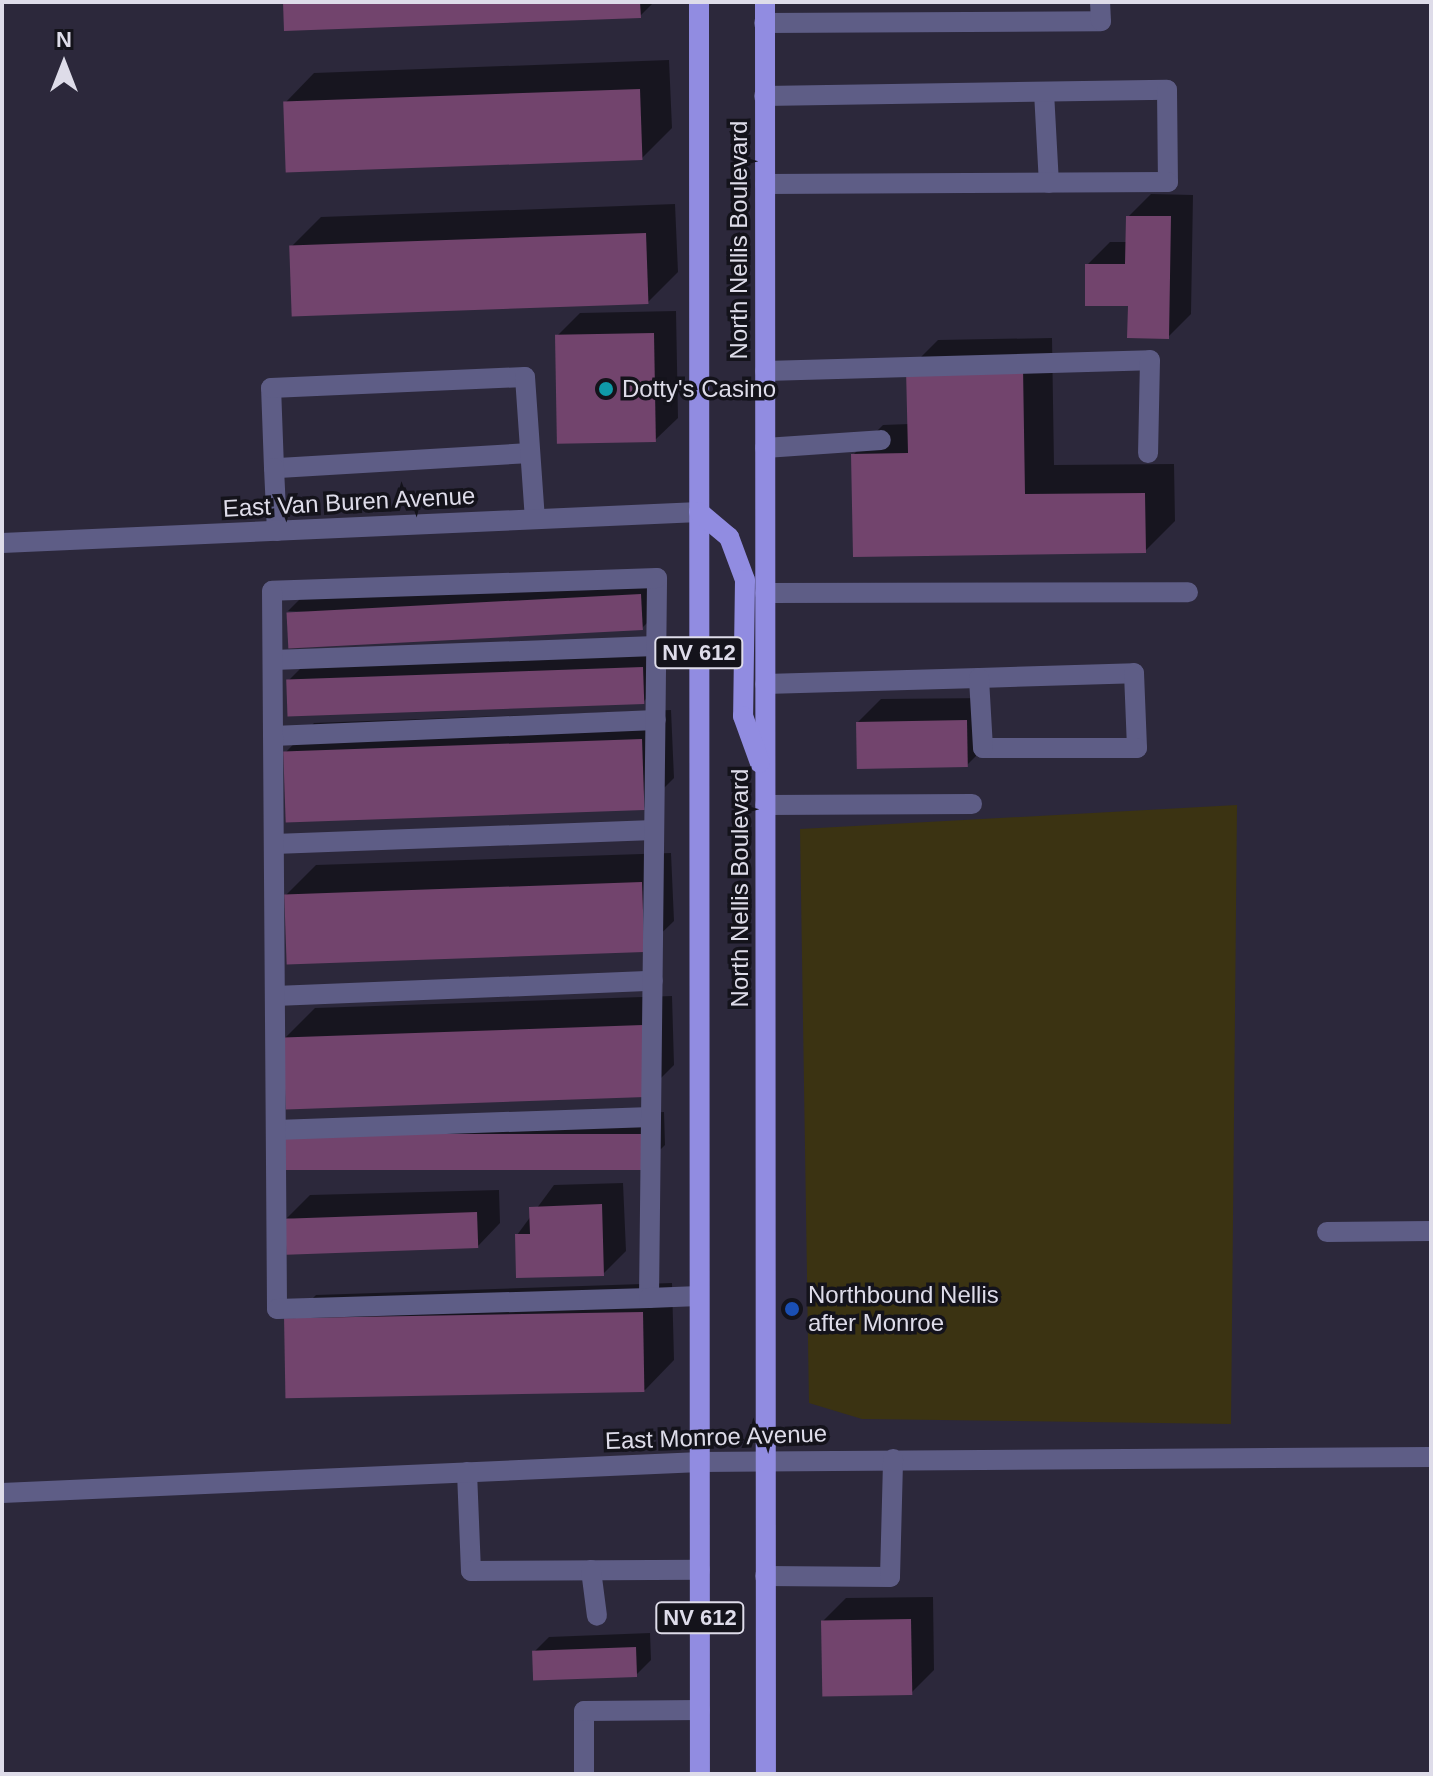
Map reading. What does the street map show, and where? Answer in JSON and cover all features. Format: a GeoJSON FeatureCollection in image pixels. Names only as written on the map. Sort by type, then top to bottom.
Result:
{"type":"FeatureCollection","features":[{"type":"Feature","properties":{"kind":"main road","name":"North Nellis Boulevard"},"geometry":{"type":"LineString","coordinates":[[699,2],[700,1774]]}},
{"type":"Feature","properties":{"kind":"main road","name":"North Nellis Boulevard"},"geometry":{"type":"LineString","coordinates":[[764,12],[766,1774]]}},
{"type":"Feature","properties":{"kind":"main road"},"geometry":{"type":"LineString","coordinates":[[699,512],[729,537],[743,571],[743,716],[765,778]]}},
{"type":"Feature","properties":{"kind":"street"},"geometry":{"type":"LineString","coordinates":[[764,12],[1101,21],[1100,2]]}},
{"type":"Feature","properties":{"kind":"street"},"geometry":{"type":"LineString","coordinates":[[764,96],[1167,90],[1168,182],[765,184]]}},
{"type":"Feature","properties":{"kind":"street"},"geometry":{"type":"LineString","coordinates":[[1044,92],[1049,183]]}},
{"type":"Feature","properties":{"kind":"street"},"geometry":{"type":"LineString","coordinates":[[765,371],[1150,360],[1148,453]]}},
{"type":"Feature","properties":{"kind":"street"},"geometry":{"type":"LineString","coordinates":[[277,531],[271,388],[525,377],[535,519]]}},
{"type":"Feature","properties":{"kind":"street"},"geometry":{"type":"LineString","coordinates":[[765,448],[881,440]]}},
{"type":"Feature","properties":{"kind":"street"},"geometry":{"type":"LineString","coordinates":[[274,468],[530,453]]}},
{"type":"Feature","properties":{"kind":"street","name":"East Van Buren Avenue"},"geometry":{"type":"LineString","coordinates":[[2,543],[699,512]]}},
{"type":"Feature","properties":{"kind":"street"},"geometry":{"type":"LineString","coordinates":[[649,1298],[657,578],[272,591],[277,1309],[649,1298],[699,1296]]}},
{"type":"Feature","properties":{"kind":"street"},"geometry":{"type":"LineString","coordinates":[[765,593],[1188,592]]}},
{"type":"Feature","properties":{"kind":"street"},"geometry":{"type":"LineString","coordinates":[[273,660],[656,646]]}},
{"type":"Feature","properties":{"kind":"street"},"geometry":{"type":"LineString","coordinates":[[765,684],[1134,673],[1137,748],[983,748],[979,678]]}},
{"type":"Feature","properties":{"kind":"street"},"geometry":{"type":"LineString","coordinates":[[273,736],[656,720]]}},
{"type":"Feature","properties":{"kind":"street"},"geometry":{"type":"LineString","coordinates":[[765,805],[972,804]]}},
{"type":"Feature","properties":{"kind":"street"},"geometry":{"type":"LineString","coordinates":[[274,844],[654,830]]}},
{"type":"Feature","properties":{"kind":"street"},"geometry":{"type":"LineString","coordinates":[[275,996],[653,981]]}},
{"type":"Feature","properties":{"kind":"street"},"geometry":{"type":"LineString","coordinates":[[276,1130],[651,1117]]}},
{"type":"Feature","properties":{"kind":"street"},"geometry":{"type":"LineString","coordinates":[[1327,1232],[1431,1231]]}},
{"type":"Feature","properties":{"kind":"street","name":"East Monroe Avenue"},"geometry":{"type":"LineString","coordinates":[[2,1493],[766,1460],[1431,1457]]}},
{"type":"Feature","properties":{"kind":"street"},"geometry":{"type":"LineString","coordinates":[[765,1576],[890,1577],[893,1459]]}},
{"type":"Feature","properties":{"kind":"street"},"geometry":{"type":"LineString","coordinates":[[467,1472],[471,1571],[700,1570]]}},
{"type":"Feature","properties":{"kind":"street"},"geometry":{"type":"LineString","coordinates":[[591,1570],[597,1616]]}},
{"type":"Feature","properties":{"kind":"street"},"geometry":{"type":"LineString","coordinates":[[584,1774],[584,1711],[700,1710]]}},
{"type":"Feature","properties":{"kind":"sand"},"geometry":{"type":"Polygon","coordinates":[[[1237,805],[1231,1424],[862,1419],[809,1403],[800,829],[1237,805]]]}},
{"type":"Feature","properties":{"kind":"building"},"geometry":{"type":"Polygon","coordinates":[[[283,2],[640,2],[641,18],[284,31],[283,2]]]}},
{"type":"Feature","properties":{"kind":"building"},"geometry":{"type":"Polygon","coordinates":[[[640,89],[642,160],[286,172],[283,101],[640,89]]]}},
{"type":"Feature","properties":{"kind":"building"},"geometry":{"type":"Polygon","coordinates":[[[1126,216],[1171,216],[1169,339],[1127,338],[1128,306],[1085,306],[1085,264],[1125,264],[1126,216]]]}},
{"type":"Feature","properties":{"kind":"building"},"geometry":{"type":"Polygon","coordinates":[[[646,233],[648,304],[292,316],[289,245],[646,233]]]}},
{"type":"Feature","properties":{"kind":"building","name":"Dotty's Casino"},"geometry":{"type":"Polygon","coordinates":[[[654,333],[656,442],[557,444],[555,335],[654,333]]]}},
{"type":"Feature","properties":{"kind":"building"},"geometry":{"type":"Polygon","coordinates":[[[1023,367],[1025,494],[1145,493],[1146,553],[853,557],[851,454],[908,453],[906,369],[1023,367]]]}},
{"type":"Feature","properties":{"kind":"building"},"geometry":{"type":"Polygon","coordinates":[[[641,594],[643,630],[288,649],[286,613],[641,594]]]}},
{"type":"Feature","properties":{"kind":"building"},"geometry":{"type":"Polygon","coordinates":[[[643,667],[644,704],[288,716],[286,679],[643,667]]]}},
{"type":"Feature","properties":{"kind":"building"},"geometry":{"type":"Polygon","coordinates":[[[967,720],[968,767],[857,769],[856,722],[967,720]]]}},
{"type":"Feature","properties":{"kind":"building"},"geometry":{"type":"Polygon","coordinates":[[[642,739],[644,810],[286,822],[283,752],[642,739]]]}},
{"type":"Feature","properties":{"kind":"building"},"geometry":{"type":"Polygon","coordinates":[[[642,882],[644,952],[287,964],[284,894],[642,882]]]}},
{"type":"Feature","properties":{"kind":"building"},"geometry":{"type":"Polygon","coordinates":[[[643,1025],[646,1097],[286,1110],[283,1038],[643,1025]]]}},
{"type":"Feature","properties":{"kind":"building"},"geometry":{"type":"Polygon","coordinates":[[[283,1134],[643,1134],[643,1170],[283,1170],[283,1134]]]}},
{"type":"Feature","properties":{"kind":"building"},"geometry":{"type":"Polygon","coordinates":[[[602,1204],[604,1276],[516,1278],[515,1234],[530,1234],[529,1207],[602,1204]]]}},
{"type":"Feature","properties":{"kind":"building"},"geometry":{"type":"Polygon","coordinates":[[[477,1212],[478,1248],[286,1255],[285,1219],[477,1212]]]}},
{"type":"Feature","properties":{"kind":"building"},"geometry":{"type":"Polygon","coordinates":[[[643,1312],[644,1392],[285,1398],[284,1318],[643,1312]]]}},
{"type":"Feature","properties":{"kind":"building"},"geometry":{"type":"Polygon","coordinates":[[[911,1619],[912,1695],[822,1697],[821,1621],[911,1619]]]}},
{"type":"Feature","properties":{"kind":"building"},"geometry":{"type":"Polygon","coordinates":[[[636,1647],[637,1677],[533,1681],[532,1651],[636,1647]]]}},
{"type":"Feature","properties":{"kind":"place","name":"Dotty's Casino"},"geometry":{"type":"Point","coordinates":[606,389]}},
{"type":"Feature","properties":{"kind":"place","name":"Northbound Nellis after Monroe"},"geometry":{"type":"Point","coordinates":[792,1309]}}]}
